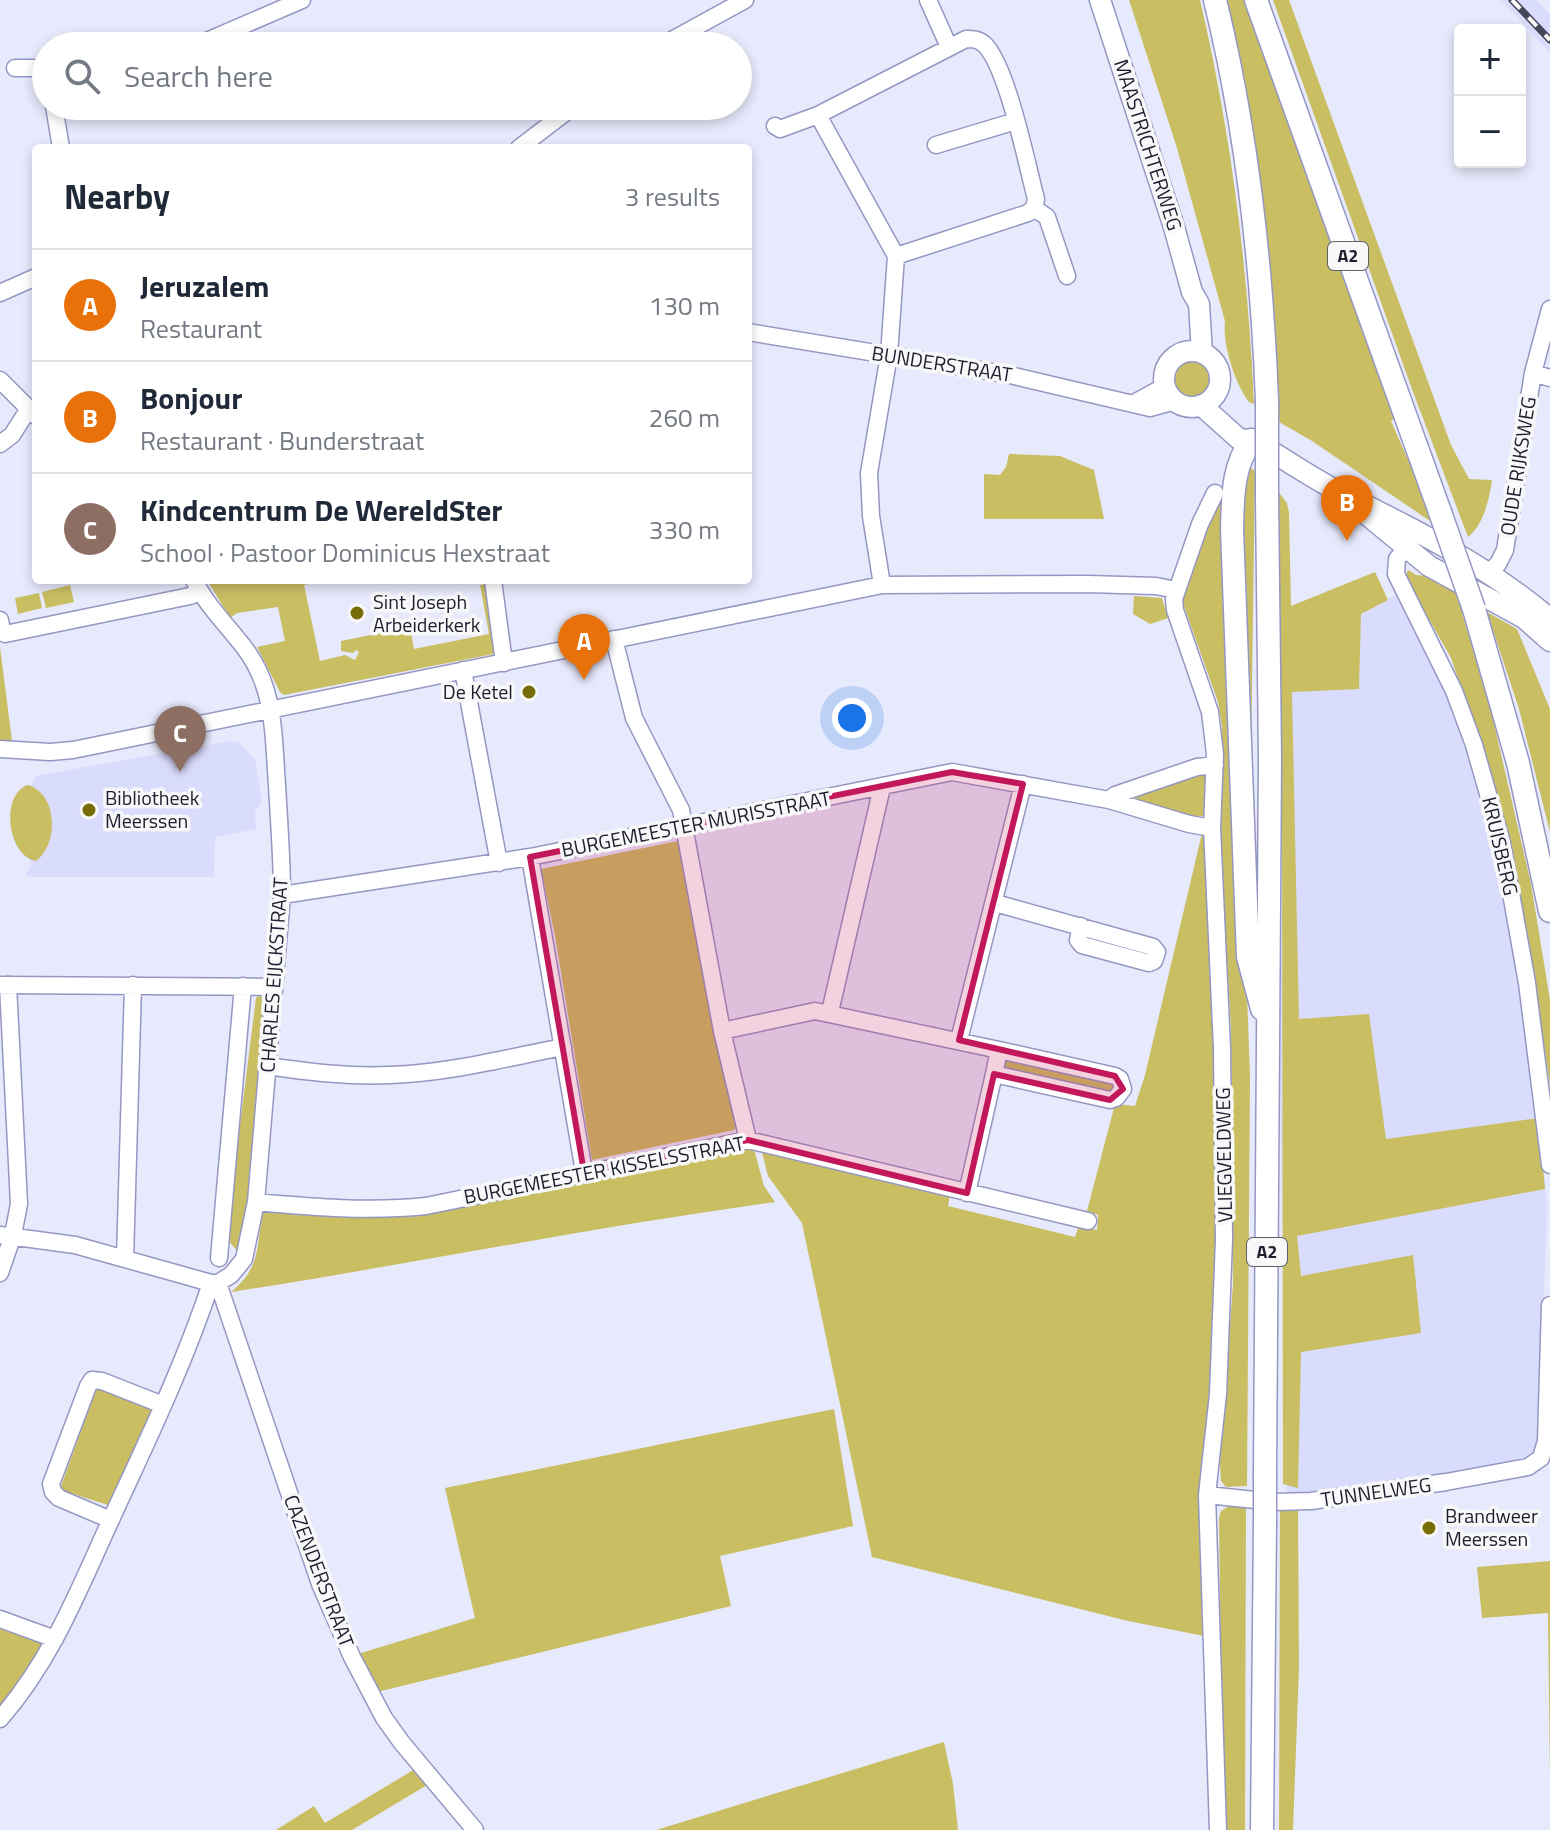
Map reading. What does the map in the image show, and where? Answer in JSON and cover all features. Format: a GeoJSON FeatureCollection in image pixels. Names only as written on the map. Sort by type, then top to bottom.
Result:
{"type":"FeatureCollection","features":[{"type":"Feature","properties":{"kind":"highway","name":"A2"},"geometry":{"type":"LineString","coordinates":[[1215,0],[1232,81],[1251,201],[1262,302],[1267,401],[1270,759],[1262,1830]]}},
{"type":"Feature","properties":{"kind":"highway","name":"A2"},"geometry":{"type":"LineString","coordinates":[[1256,0],[1474,609],[1521,777],[1550,911]]}},
{"type":"Feature","properties":{"kind":"highway","name":"A2"},"geometry":{"type":"LineString","coordinates":[[1252,440],[1236,472],[1233,544],[1248,957],[1269,1033]]}},
{"type":"Feature","properties":{"kind":"main road","name":"MAASTRICHTERWEG"},"geometry":{"type":"LineString","coordinates":[[1100,0],[1181,249],[1192,292],[1199,304],[1194,353]]}},
{"type":"Feature","properties":{"kind":"main road"},"geometry":{"type":"LineString","coordinates":[[1194,353],[1212,359],[1220,380],[1208,399],[1187,406],[1170,394],[1165,375],[1169,364],[1194,353]]}},
{"type":"Feature","properties":{"kind":"main road"},"geometry":{"type":"LineString","coordinates":[[1208,399],[1239,439],[1252,440],[1345,495],[1380,510],[1489,572],[1550,619]]}},
{"type":"Feature","properties":{"kind":"main road"},"geometry":{"type":"LineString","coordinates":[[1345,495],[1438,572],[1524,618],[1550,641]]}},
{"type":"Feature","properties":{"kind":"main road"},"geometry":{"type":"LineString","coordinates":[[1406,548],[1426,552],[1471,578],[1479,578],[1489,572]]}},
{"type":"Feature","properties":{"kind":"street"},"geometry":{"type":"LineString","coordinates":[[228,32],[302,0]]}},
{"type":"Feature","properties":{"kind":"street"},"geometry":{"type":"LineString","coordinates":[[687,32],[745,0]]}},
{"type":"Feature","properties":{"kind":"street"},"geometry":{"type":"LineString","coordinates":[[928,0],[949,47]]}},
{"type":"Feature","properties":{"kind":"street"},"geometry":{"type":"LineString","coordinates":[[775,126],[780,129],[818,115],[949,47],[974,39],[987,46],[1007,86],[1036,199],[1034,208],[1028,213],[896,256]]}},
{"type":"Feature","properties":{"kind":"street"},"geometry":{"type":"LineString","coordinates":[[8,68],[32,68]]}},
{"type":"Feature","properties":{"kind":"street"},"geometry":{"type":"LineString","coordinates":[[818,115],[896,256],[889,355],[869,473],[871,516],[882,585]]}},
{"type":"Feature","properties":{"kind":"street"},"geometry":{"type":"LineString","coordinates":[[56,120],[60,144]]}},
{"type":"Feature","properties":{"kind":"street"},"geometry":{"type":"LineString","coordinates":[[524,144],[556,120]]}},
{"type":"Feature","properties":{"kind":"street"},"geometry":{"type":"LineString","coordinates":[[936,145],[1016,121]]}},
{"type":"Feature","properties":{"kind":"street"},"geometry":{"type":"LineString","coordinates":[[1034,208],[1047,217],[1067,276]]}},
{"type":"Feature","properties":{"kind":"street"},"geometry":{"type":"LineString","coordinates":[[0,293],[32,279]]}},
{"type":"Feature","properties":{"kind":"street","name":"OUDE RIJKSWEG"},"geometry":{"type":"LineString","coordinates":[[1489,572],[1498,564],[1505,550],[1533,373],[1550,309]]}},
{"type":"Feature","properties":{"kind":"street","name":"BUNDERSTRAAT"},"geometry":{"type":"LineString","coordinates":[[752,333],[1031,379],[1134,403],[1170,394]]}},
{"type":"Feature","properties":{"kind":"street"},"geometry":{"type":"LineString","coordinates":[[1533,373],[1550,378]]}},
{"type":"Feature","properties":{"kind":"street"},"geometry":{"type":"LineString","coordinates":[[0,380],[32,413],[0,444]]}},
{"type":"Feature","properties":{"kind":"street","name":"VLIEGVELDWEG"},"geometry":{"type":"LineString","coordinates":[[1215,493],[1176,590],[1175,610],[1210,712],[1215,765],[1212,828],[1222,1048],[1224,1240],[1218,1394],[1207,1495],[1218,1830]]}},
{"type":"Feature","properties":{"kind":"street","name":"KRUISBERG"},"geometry":{"type":"LineString","coordinates":[[1406,548],[1395,564],[1396,574],[1454,691],[1474,745],[1502,843],[1527,983],[1550,1165]]}},
{"type":"Feature","properties":{"kind":"street"},"geometry":{"type":"LineString","coordinates":[[494,584],[504,663]]}},
{"type":"Feature","properties":{"kind":"street"},"geometry":{"type":"LineString","coordinates":[[0,749],[73,750],[882,585],[1088,584],[1156,586],[1176,590]]}},
{"type":"Feature","properties":{"kind":"street"},"geometry":{"type":"LineString","coordinates":[[0,620],[5,634],[190,596],[197,586]]}},
{"type":"Feature","properties":{"kind":"street","name":"CHARLES EIJCKSTRAAT"},"geometry":{"type":"LineString","coordinates":[[197,586],[218,619],[252,658],[264,686],[274,736],[282,895],[256,1202],[244,1259],[231,1275],[214,1283]]}},
{"type":"Feature","properties":{"kind":"street"},"geometry":{"type":"LineString","coordinates":[[614,639],[634,718],[681,810],[722,1031],[748,1140]]}},
{"type":"Feature","properties":{"kind":"street"},"geometry":{"type":"LineString","coordinates":[[463,670],[499,863]]}},
{"type":"Feature","properties":{"kind":"street"},"geometry":{"type":"LineString","coordinates":[[1109,800],[1115,795],[1197,767],[1215,765]]}},
{"type":"Feature","properties":{"kind":"street","name":"BURGEMEESTER MURISSTRAAT"},"geometry":{"type":"LineString","coordinates":[[282,895],[499,863],[952,772],[1109,800],[1212,828]]}},
{"type":"Feature","properties":{"kind":"street"},"geometry":{"type":"LineString","coordinates":[[959,1040],[1023,784]]}},
{"type":"Feature","properties":{"kind":"street"},"geometry":{"type":"LineString","coordinates":[[830,1012],[882,787]]}},
{"type":"Feature","properties":{"kind":"street"},"geometry":{"type":"LineString","coordinates":[[530,857],[584,1172]]}},
{"type":"Feature","properties":{"kind":"street"},"geometry":{"type":"LineString","coordinates":[[995,903],[1081,926]]}},
{"type":"Feature","properties":{"kind":"street"},"geometry":{"type":"LineString","coordinates":[[0,1273],[6,1235],[19,1204],[4,985],[274,987]]}},
{"type":"Feature","properties":{"kind":"street"},"geometry":{"type":"LineString","coordinates":[[125,1259],[133,985]]}},
{"type":"Feature","properties":{"kind":"street"},"geometry":{"type":"LineString","coordinates":[[219,1258],[243,986]]}},
{"type":"Feature","properties":{"kind":"street"},"geometry":{"type":"LineString","coordinates":[[722,1031],[815,1011],[830,1012],[1115,1076],[1120,1079],[1123,1089],[1110,1100],[994,1074]]}},
{"type":"Feature","properties":{"kind":"street"},"geometry":{"type":"LineString","coordinates":[[267,1066],[321,1074],[392,1075],[453,1068],[563,1047]]}},
{"type":"Feature","properties":{"kind":"street"},"geometry":{"type":"LineString","coordinates":[[967,1193],[999,1050]]}},
{"type":"Feature","properties":{"kind":"street","name":"BURGEMEESTER KISSELSSTRAAT"},"geometry":{"type":"LineString","coordinates":[[256,1202],[354,1210],[426,1206],[748,1140],[1088,1221]]}},
{"type":"Feature","properties":{"kind":"street"},"geometry":{"type":"LineString","coordinates":[[0,1719],[22,1694],[66,1621],[192,1340],[214,1283],[75,1245],[6,1235]]}},
{"type":"Feature","properties":{"kind":"street","name":"CAZENDERSTRAAT"},"geometry":{"type":"LineString","coordinates":[[214,1283],[320,1584],[352,1657],[384,1718],[475,1830]]}},
{"type":"Feature","properties":{"kind":"street","name":"TUNNELWEG"},"geometry":{"type":"LineString","coordinates":[[1207,1495],[1274,1502],[1349,1497],[1528,1467],[1541,1458],[1546,1441],[1550,1305]]}},
{"type":"Feature","properties":{"kind":"street"},"geometry":{"type":"LineString","coordinates":[[111,1520],[59,1498],[51,1484],[88,1386],[92,1380],[102,1381],[163,1405]]}},
{"type":"Feature","properties":{"kind":"street"},"geometry":{"type":"LineString","coordinates":[[0,1619],[55,1639]]}},
{"type":"Feature","properties":{"kind":"highlighted area"},"geometry":{"type":"Polygon","coordinates":[[[952,772],[1023,784],[959,1040],[1115,1076],[1123,1089],[1110,1100],[994,1074],[967,1193],[748,1140],[584,1172],[530,857],[952,772]]]}},
{"type":"Feature","properties":{"kind":"shaded area"},"geometry":{"type":"Polygon","coordinates":[[[1129,0],[1200,0],[1221,100],[1236,201],[1254,404],[1244,394],[1231,363],[1225,321],[1177,148],[1129,0]]]}},
{"type":"Feature","properties":{"kind":"shaded area"},"geometry":{"type":"Polygon","coordinates":[[[1226,0],[1245,0],[1396,417],[1391,421],[1416,478],[1430,521],[1279,422],[1275,327],[1264,209],[1226,0]]]}},
{"type":"Feature","properties":{"kind":"shaded area"},"geometry":{"type":"Polygon","coordinates":[[[1273,0],[1289,0],[1451,445],[1469,479],[1492,480],[1482,519],[1468,537],[1413,392],[1273,0]]]}},
{"type":"Feature","properties":{"kind":"shaded area"},"geometry":{"type":"Polygon","coordinates":[[[1501,0],[1537,0],[1550,15],[1550,53],[1526,24],[1501,0]]]}},
{"type":"Feature","properties":{"kind":"shaded area"},"geometry":{"type":"Polygon","coordinates":[[[1192,360],[1205,366],[1211,379],[1205,392],[1192,398],[1179,392],[1173,379],[1179,366],[1192,360]]]}},
{"type":"Feature","properties":{"kind":"shaded area"},"geometry":{"type":"Polygon","coordinates":[[[1009,454],[1060,456],[1094,470],[1104,519],[984,519],[984,474],[1000,475],[1009,454]]]}},
{"type":"Feature","properties":{"kind":"shaded area"},"geometry":{"type":"Polygon","coordinates":[[[1245,464],[1255,471],[1251,756],[1237,517],[1245,464]]]}},
{"type":"Feature","properties":{"kind":"shaded area"},"geometry":{"type":"Polygon","coordinates":[[[1276,489],[1287,503],[1289,513],[1291,606],[1375,572],[1388,600],[1361,614],[1359,689],[1292,692],[1299,1019],[1369,1014],[1386,1139],[1538,1118],[1545,1189],[1297,1236],[1301,1276],[1413,1255],[1421,1333],[1301,1352],[1298,1488],[1283,1484],[1282,816],[1276,489]]]}},
{"type":"Feature","properties":{"kind":"shaded area"},"geometry":{"type":"Polygon","coordinates":[[[1228,493],[1250,1074],[1247,1486],[1226,1487],[1221,1481],[1220,1463],[1233,1284],[1231,1029],[1221,858],[1222,726],[1218,702],[1180,595],[1210,516],[1228,493]]]}},
{"type":"Feature","properties":{"kind":"shaded area"},"geometry":{"type":"Polygon","coordinates":[[[1408,570],[1416,575],[1429,576],[1456,592],[1492,715],[1531,884],[1550,1000],[1550,1084],[1531,964],[1478,738],[1451,658],[1405,577],[1408,570]]]}},
{"type":"Feature","properties":{"kind":"shaded area"},"geometry":{"type":"Polygon","coordinates":[[[209,584],[308,584],[304,585],[320,661],[345,655],[355,660],[359,652],[341,651],[341,641],[410,627],[414,649],[489,634],[480,585],[487,584],[499,653],[284,695],[257,647],[285,641],[278,607],[237,613],[230,618],[209,584]]]}},
{"type":"Feature","properties":{"kind":"shaded area"},"geometry":{"type":"Polygon","coordinates":[[[70,585],[74,602],[46,608],[42,592],[70,585]]]}},
{"type":"Feature","properties":{"kind":"shaded area"},"geometry":{"type":"Polygon","coordinates":[[[39,593],[42,608],[18,614],[15,598],[39,593]]]}},
{"type":"Feature","properties":{"kind":"shaded area"},"geometry":{"type":"Polygon","coordinates":[[[1396,595],[1449,694],[1472,751],[1505,890],[1538,1101],[1547,1206],[1539,1442],[1533,1456],[1518,1466],[1287,1498],[1279,1028],[1284,879],[1282,684],[1339,621],[1396,595]]]}},
{"type":"Feature","properties":{"kind":"shaded area"},"geometry":{"type":"Polygon","coordinates":[[[1134,596],[1162,598],[1168,618],[1150,624],[1133,614],[1134,596]]]}},
{"type":"Feature","properties":{"kind":"shaded area"},"geometry":{"type":"Polygon","coordinates":[[[1487,612],[1517,629],[1550,709],[1550,832],[1519,709],[1487,612]]]}},
{"type":"Feature","properties":{"kind":"shaded area"},"geometry":{"type":"Polygon","coordinates":[[[0,647],[12,741],[0,741],[0,647]]]}},
{"type":"Feature","properties":{"kind":"shaded area"},"geometry":{"type":"Polygon","coordinates":[[[231,741],[240,743],[255,760],[262,801],[255,812],[256,829],[215,837],[214,877],[30,877],[25,874],[31,867],[30,860],[15,844],[16,793],[22,787],[32,785],[35,776],[231,741]]]}},
{"type":"Feature","properties":{"kind":"shaded area"},"geometry":{"type":"Polygon","coordinates":[[[1198,772],[1207,774],[1205,816],[1193,816],[1132,797],[1198,772]]]}},
{"type":"Feature","properties":{"kind":"shaded area"},"geometry":{"type":"Polygon","coordinates":[[[28,785],[45,798],[52,820],[49,843],[36,861],[26,857],[19,848],[11,824],[13,800],[28,785]]]}},
{"type":"Feature","properties":{"kind":"shaded area"},"geometry":{"type":"Polygon","coordinates":[[[1202,833],[1206,835],[1220,1231],[1204,1636],[1128,1621],[872,1557],[802,1223],[768,1176],[761,1149],[950,1195],[948,1206],[1075,1237],[1079,1225],[1097,1230],[1098,1215],[1087,1211],[1115,1104],[1135,1106],[1145,1075],[1202,833]]]}},
{"type":"Feature","properties":{"kind":"shaded area"},"geometry":{"type":"Polygon","coordinates":[[[678,841],[738,1126],[734,1130],[592,1160],[541,869],[678,841]]]}},
{"type":"Feature","properties":{"kind":"shaded area"},"geometry":{"type":"Polygon","coordinates":[[[258,996],[271,999],[255,1147],[239,1253],[227,1239],[227,1228],[258,996]]]}},
{"type":"Feature","properties":{"kind":"shaded area"},"geometry":{"type":"Polygon","coordinates":[[[1004,1056],[1116,1081],[1113,1095],[1000,1070],[1004,1056]]]}},
{"type":"Feature","properties":{"kind":"shaded area"},"geometry":{"type":"Polygon","coordinates":[[[742,1148],[754,1149],[764,1186],[775,1202],[231,1292],[253,1264],[264,1209],[410,1217],[742,1148]]]}},
{"type":"Feature","properties":{"kind":"shaded area"},"geometry":{"type":"Polygon","coordinates":[[[99,1386],[155,1409],[111,1506],[64,1491],[61,1486],[99,1386]]]}},
{"type":"Feature","properties":{"kind":"shaded area"},"geometry":{"type":"Polygon","coordinates":[[[834,1409],[853,1526],[720,1556],[731,1606],[377,1692],[358,1654],[475,1618],[445,1488],[834,1409]]]}},
{"type":"Feature","properties":{"kind":"shaded area"},"geometry":{"type":"Polygon","coordinates":[[[1232,1504],[1246,1504],[1245,1830],[1223,1830],[1219,1518],[1221,1511],[1232,1504]]]}},
{"type":"Feature","properties":{"kind":"shaded area"},"geometry":{"type":"Polygon","coordinates":[[[1280,1504],[1298,1505],[1299,1667],[1293,1830],[1279,1830],[1280,1504]]]}},
{"type":"Feature","properties":{"kind":"shaded area"},"geometry":{"type":"Polygon","coordinates":[[[1550,1561],[1550,1780],[1548,1613],[1482,1618],[1477,1567],[1550,1561]]]}},
{"type":"Feature","properties":{"kind":"shaded area"},"geometry":{"type":"Polygon","coordinates":[[[0,1626],[40,1641],[43,1645],[0,1707],[0,1626]]]}},
{"type":"Feature","properties":{"kind":"shaded area"},"geometry":{"type":"Polygon","coordinates":[[[944,1742],[958,1830],[656,1830],[944,1742]]]}},
{"type":"Feature","properties":{"kind":"shaded area"},"geometry":{"type":"Polygon","coordinates":[[[415,1769],[427,1785],[352,1830],[276,1830],[314,1806],[325,1823],[415,1769]]]}},
{"type":"Feature","properties":{"kind":"railway"},"geometry":{"type":"LineString","coordinates":[[1512,0],[1550,40]]}},
{"type":"Feature","properties":{"kind":"place","name":"Bonjour"},"geometry":{"type":"Point","coordinates":[1347,541]}},
{"type":"Feature","properties":{"kind":"place","name":"Sint Joseph Arbeiderkerk"},"geometry":{"type":"Point","coordinates":[357,613]}},
{"type":"Feature","properties":{"kind":"place","name":"Jeruzalem"},"geometry":{"type":"Point","coordinates":[584,680]}},
{"type":"Feature","properties":{"kind":"place","name":"De Ketel"},"geometry":{"type":"Point","coordinates":[529,692]}},
{"type":"Feature","properties":{"kind":"place","name":"Kindcentrum De WereldSter"},"geometry":{"type":"Point","coordinates":[180,772]}},
{"type":"Feature","properties":{"kind":"place","name":"Bibliotheek Meerssen"},"geometry":{"type":"Point","coordinates":[89,810]}},
{"type":"Feature","properties":{"kind":"place","name":"Brandweer Meerssen"},"geometry":{"type":"Point","coordinates":[1429,1528]}}]}
